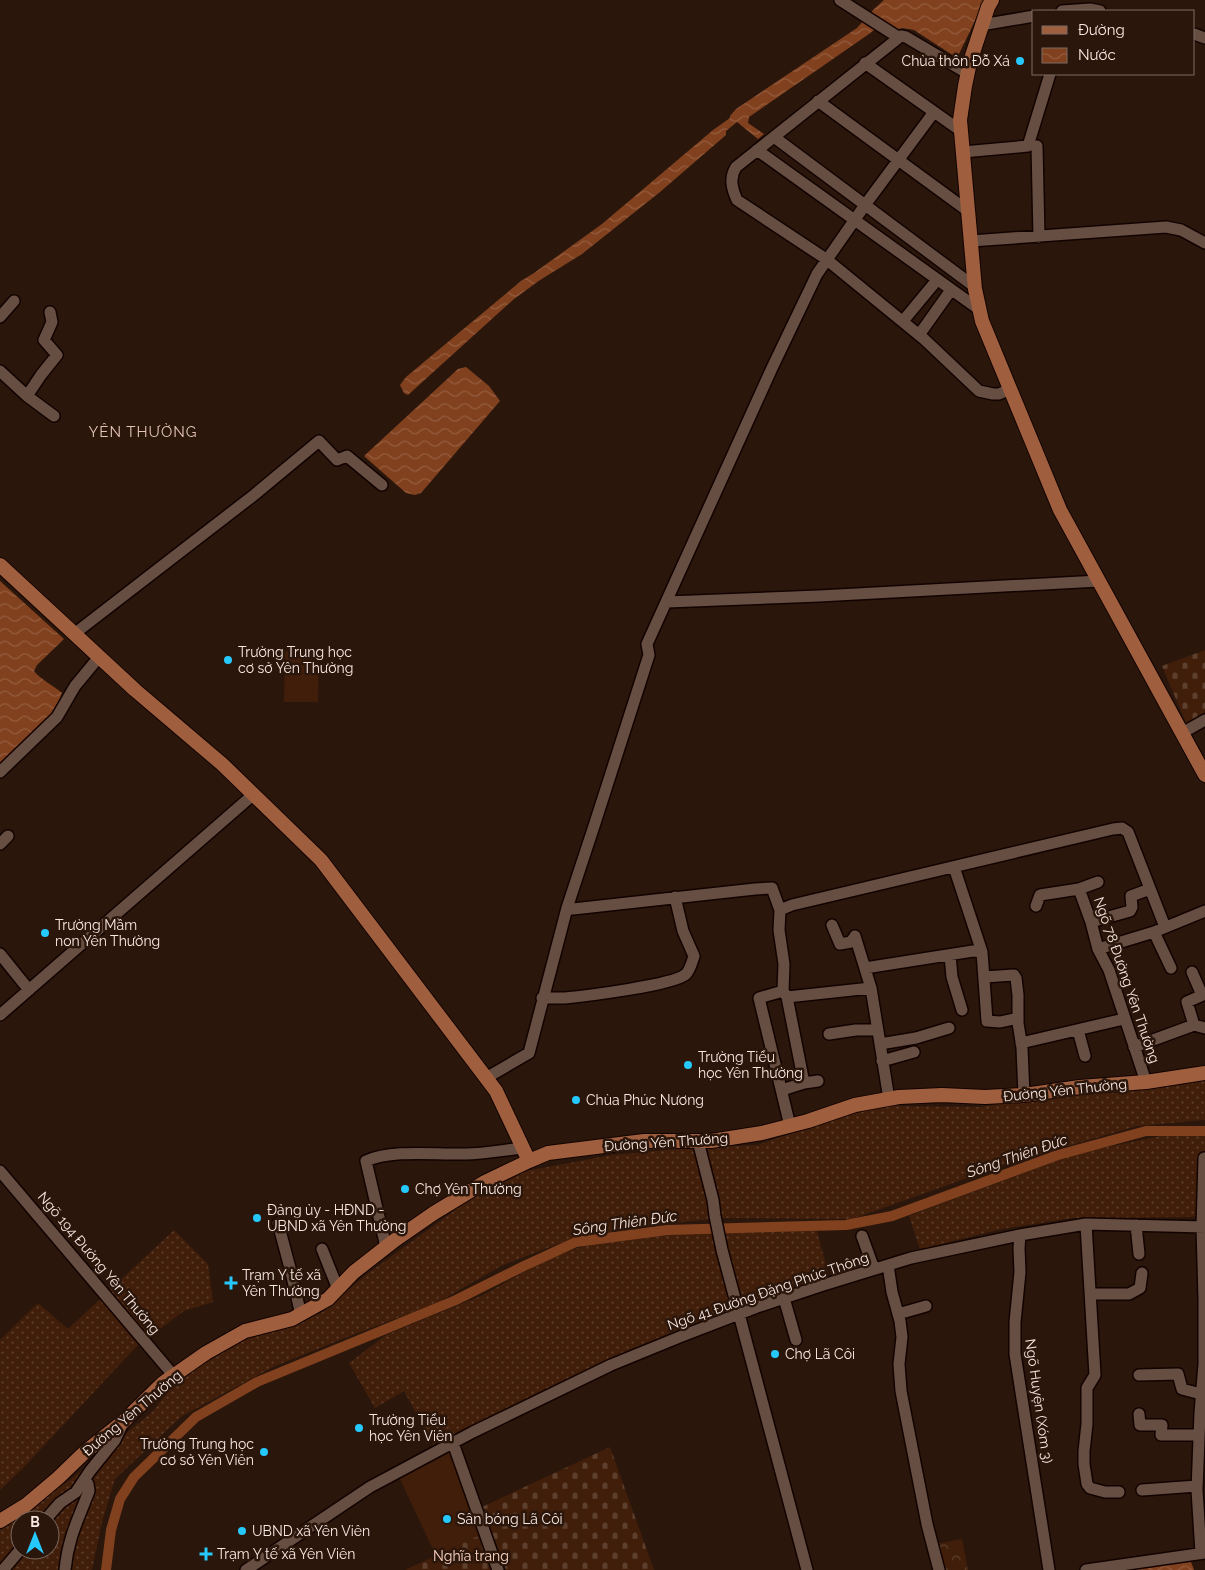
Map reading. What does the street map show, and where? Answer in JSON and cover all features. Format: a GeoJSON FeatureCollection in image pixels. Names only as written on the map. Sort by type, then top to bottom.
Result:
{"type":"FeatureCollection","features":[{"type":"Feature","properties":{"kind":"main road"},"geometry":{"type":"LineString","coordinates":[[992,0],[988,7],[967,74],[960,120],[975,287],[982,321],[1060,510],[1205,774]]}},
{"type":"Feature","properties":{"kind":"main road"},"geometry":{"type":"LineString","coordinates":[[0,565],[135,690],[222,764],[321,860],[496,1092],[526,1154]]}},
{"type":"Feature","properties":{"kind":"main road","name":"Đường Yên Thường"},"geometry":{"type":"LineString","coordinates":[[0,1521],[26,1505],[58,1478],[85,1452],[124,1421],[163,1383],[206,1353],[245,1331],[292,1319],[328,1300],[354,1272],[386,1247],[434,1213],[526,1154],[644,1141],[711,1141],[762,1133],[808,1121],[855,1105],[888,1099],[942,1095],[985,1098],[1024,1095],[1080,1087],[1146,1082],[1205,1073]]}},
{"type":"Feature","properties":{"kind":"street"},"geometry":{"type":"LineString","coordinates":[[840,0],[898,37]]}},
{"type":"Feature","properties":{"kind":"street"},"geometry":{"type":"LineString","coordinates":[[1074,10],[1095,10]]}},
{"type":"Feature","properties":{"kind":"street"},"geometry":{"type":"LineString","coordinates":[[982,25],[1032,16]]}},
{"type":"Feature","properties":{"kind":"street"},"geometry":{"type":"LineString","coordinates":[[967,74],[906,37],[898,37],[736,167],[732,173],[732,187],[737,200],[826,259],[919,335],[979,391],[999,394],[1010,389]]}},
{"type":"Feature","properties":{"kind":"street"},"geometry":{"type":"LineString","coordinates":[[865,64],[961,131]]}},
{"type":"Feature","properties":{"kind":"street"},"geometry":{"type":"LineString","coordinates":[[963,152],[1028,146],[1050,75]]}},
{"type":"Feature","properties":{"kind":"street"},"geometry":{"type":"LineString","coordinates":[[818,101],[968,211]]}},
{"type":"Feature","properties":{"kind":"street"},"geometry":{"type":"LineString","coordinates":[[486,1078],[528,1053],[567,908],[649,655],[648,644],[776,360],[826,259],[934,112]]}},
{"type":"Feature","properties":{"kind":"street"},"geometry":{"type":"LineString","coordinates":[[774,137],[975,287]]}},
{"type":"Feature","properties":{"kind":"street"},"geometry":{"type":"LineString","coordinates":[[1038,146],[1039,237]]}},
{"type":"Feature","properties":{"kind":"street"},"geometry":{"type":"LineString","coordinates":[[757,150],[980,310]]}},
{"type":"Feature","properties":{"kind":"street"},"geometry":{"type":"LineString","coordinates":[[971,241],[1166,227],[1181,230],[1205,243]]}},
{"type":"Feature","properties":{"kind":"street"},"geometry":{"type":"LineString","coordinates":[[902,321],[937,280]]}},
{"type":"Feature","properties":{"kind":"street"},"geometry":{"type":"LineString","coordinates":[[919,335],[951,290]]}},
{"type":"Feature","properties":{"kind":"street"},"geometry":{"type":"LineString","coordinates":[[0,317],[14,301]]}},
{"type":"Feature","properties":{"kind":"street"},"geometry":{"type":"LineString","coordinates":[[27,396],[56,356],[44,340],[52,322],[50,312]]}},
{"type":"Feature","properties":{"kind":"street"},"geometry":{"type":"LineString","coordinates":[[0,371],[27,396],[54,416]]}},
{"type":"Feature","properties":{"kind":"street"},"geometry":{"type":"LineString","coordinates":[[74,634],[254,495],[319,441],[336,460],[347,456],[382,485]]}},
{"type":"Feature","properties":{"kind":"street"},"geometry":{"type":"LineString","coordinates":[[667,602],[1099,581]]}},
{"type":"Feature","properties":{"kind":"street"},"geometry":{"type":"LineString","coordinates":[[0,772],[57,717],[75,686],[99,657]]}},
{"type":"Feature","properties":{"kind":"street"},"geometry":{"type":"LineString","coordinates":[[1182,733],[1205,720]]}},
{"type":"Feature","properties":{"kind":"street"},"geometry":{"type":"LineString","coordinates":[[0,1015],[254,794]]}},
{"type":"Feature","properties":{"kind":"street"},"geometry":{"type":"LineString","coordinates":[[780,910],[792,905],[1122,828],[1128,832],[1150,889],[1171,968]]}},
{"type":"Feature","properties":{"kind":"street"},"geometry":{"type":"LineString","coordinates":[[954,868],[982,952],[987,1021],[1000,1022],[1018,1018]]}},
{"type":"Feature","properties":{"kind":"street"},"geometry":{"type":"LineString","coordinates":[[1036,906],[1040,894],[1079,889],[1098,882]]}},
{"type":"Feature","properties":{"kind":"street"},"geometry":{"type":"LineString","coordinates":[[567,908],[603,906],[772,888],[780,910],[779,930],[784,964],[785,994],[804,1083]]}},
{"type":"Feature","properties":{"kind":"street","name":"Ngõ 78 Đường Yên Thường"},"geometry":{"type":"LineString","coordinates":[[1079,889],[1098,949],[1108,970],[1146,1082]]}},
{"type":"Feature","properties":{"kind":"street"},"geometry":{"type":"LineString","coordinates":[[1091,922],[1130,911],[1132,907],[1131,896],[1150,889]]}},
{"type":"Feature","properties":{"kind":"street"},"geometry":{"type":"LineString","coordinates":[[542,998],[564,998],[636,988],[682,977],[688,972],[694,956],[683,931],[674,897]]}},
{"type":"Feature","properties":{"kind":"street"},"geometry":{"type":"LineString","coordinates":[[1098,949],[1160,929],[1205,911]]}},
{"type":"Feature","properties":{"kind":"street"},"geometry":{"type":"LineString","coordinates":[[832,925],[840,944],[851,942],[855,936],[871,988],[888,1099]]}},
{"type":"Feature","properties":{"kind":"street"},"geometry":{"type":"LineString","coordinates":[[864,968],[973,951],[982,952]]}},
{"type":"Feature","properties":{"kind":"street"},"geometry":{"type":"LineString","coordinates":[[0,954],[29,990]]}},
{"type":"Feature","properties":{"kind":"street"},"geometry":{"type":"LineString","coordinates":[[950,955],[952,977],[962,1010]]}},
{"type":"Feature","properties":{"kind":"street"},"geometry":{"type":"LineString","coordinates":[[1192,972],[1203,994],[1187,1002],[1194,1024]]}},
{"type":"Feature","properties":{"kind":"street"},"geometry":{"type":"LineString","coordinates":[[984,977],[1015,975],[1024,1095]]}},
{"type":"Feature","properties":{"kind":"street"},"geometry":{"type":"LineString","coordinates":[[790,1126],[760,998],[785,994],[871,988]]}},
{"type":"Feature","properties":{"kind":"street"},"geometry":{"type":"LineString","coordinates":[[1021,1043],[1124,1018]]}},
{"type":"Feature","properties":{"kind":"street"},"geometry":{"type":"LineString","coordinates":[[1134,1047],[1194,1024],[1205,1028]]}},
{"type":"Feature","properties":{"kind":"street"},"geometry":{"type":"LineString","coordinates":[[880,1044],[916,1038],[949,1028]]}},
{"type":"Feature","properties":{"kind":"street"},"geometry":{"type":"LineString","coordinates":[[829,1034],[856,1030],[878,1030]]}},
{"type":"Feature","properties":{"kind":"street"},"geometry":{"type":"LineString","coordinates":[[1078,1030],[1085,1056]]}},
{"type":"Feature","properties":{"kind":"street"},"geometry":{"type":"LineString","coordinates":[[882,1061],[914,1052]]}},
{"type":"Feature","properties":{"kind":"street"},"geometry":{"type":"LineString","coordinates":[[782,1090],[818,1081]]}},
{"type":"Feature","properties":{"kind":"street"},"geometry":{"type":"LineString","coordinates":[[698,1141],[738,1314],[807,1570]]}},
{"type":"Feature","properties":{"kind":"street"},"geometry":{"type":"LineString","coordinates":[[386,1247],[366,1161],[373,1158],[403,1154],[526,1154]]}},
{"type":"Feature","properties":{"kind":"street"},"geometry":{"type":"LineString","coordinates":[[1086,1570],[1203,1553],[1198,1486],[1204,1344],[1204,1158]]}},
{"type":"Feature","properties":{"kind":"street","name":"Ngõ 194 Đường Yên Thường"},"geometry":{"type":"LineString","coordinates":[[0,1171],[174,1376]]}},
{"type":"Feature","properties":{"kind":"street"},"geometry":{"type":"LineString","coordinates":[[278,1223],[300,1315]]}},
{"type":"Feature","properties":{"kind":"street"},"geometry":{"type":"LineString","coordinates":[[1086,1224],[1095,1375],[1087,1388],[1084,1464],[1087,1484],[1090,1488],[1105,1492],[1119,1492]]}},
{"type":"Feature","properties":{"kind":"street","name":"Ngõ 41 Đường Đặng Phúc Thông"},"geometry":{"type":"LineString","coordinates":[[246,1570],[370,1487],[453,1443],[611,1365],[738,1314],[888,1265],[962,1246],[1020,1235],[1086,1224],[1204,1227]]}},
{"type":"Feature","properties":{"kind":"street"},"geometry":{"type":"LineString","coordinates":[[1136,1225],[1139,1254]]}},
{"type":"Feature","properties":{"kind":"street","name":"Ngõ Huyện (Xóm 3)"},"geometry":{"type":"LineString","coordinates":[[1020,1235],[1020,1272],[1015,1322],[1015,1354],[1049,1570]]}},
{"type":"Feature","properties":{"kind":"street"},"geometry":{"type":"LineString","coordinates":[[862,1236],[874,1270]]}},
{"type":"Feature","properties":{"kind":"street"},"geometry":{"type":"LineString","coordinates":[[322,1249],[338,1290]]}},
{"type":"Feature","properties":{"kind":"street"},"geometry":{"type":"LineString","coordinates":[[888,1265],[902,1337],[899,1364],[901,1391],[927,1524],[939,1570]]}},
{"type":"Feature","properties":{"kind":"street"},"geometry":{"type":"LineString","coordinates":[[1090,1294],[1129,1294],[1140,1288],[1142,1273]]}},
{"type":"Feature","properties":{"kind":"street"},"geometry":{"type":"LineString","coordinates":[[784,1298],[796,1340]]}},
{"type":"Feature","properties":{"kind":"street"},"geometry":{"type":"LineString","coordinates":[[898,1314],[926,1306]]}},
{"type":"Feature","properties":{"kind":"street"},"geometry":{"type":"LineString","coordinates":[[1139,1375],[1178,1374],[1182,1389],[1201,1394]]}},
{"type":"Feature","properties":{"kind":"street"},"geometry":{"type":"LineString","coordinates":[[1139,1414],[1140,1425],[1162,1425],[1161,1435],[1199,1435]]}},
{"type":"Feature","properties":{"kind":"street"},"geometry":{"type":"LineString","coordinates":[[54,1510],[60,1503],[76,1492],[115,1440],[124,1421]]}},
{"type":"Feature","properties":{"kind":"street"},"geometry":{"type":"LineString","coordinates":[[453,1443],[498,1570]]}},
{"type":"Feature","properties":{"kind":"street"},"geometry":{"type":"LineString","coordinates":[[65,1570],[67,1550],[71,1536],[89,1491],[85,1480]]}},
{"type":"Feature","properties":{"kind":"street"},"geometry":{"type":"LineString","coordinates":[[1142,1490],[1198,1486]]}},
{"type":"Feature","properties":{"kind":"street"},"geometry":{"type":"LineString","coordinates":[[3,1570],[12,1560]]}},
{"type":"Feature","properties":{"kind":"green space"},"geometry":{"type":"Polygon","coordinates":[[[1205,650],[1205,712],[1186,723],[1162,666],[1205,650]]]}},
{"type":"Feature","properties":{"kind":"green space"},"geometry":{"type":"Polygon","coordinates":[[[285,651],[319,652],[318,702],[284,702],[285,651]]]}},
{"type":"Feature","properties":{"kind":"green space"},"geometry":{"type":"Polygon","coordinates":[[[1205,1078],[1205,1120],[1137,1126],[1007,1164],[852,1219],[723,1218],[642,1226],[571,1239],[501,1266],[435,1304],[275,1366],[182,1416],[115,1479],[102,1522],[92,1570],[0,1570],[0,1527],[10,1520],[10,1560],[60,1560],[60,1510],[25,1510],[70,1480],[153,1411],[177,1380],[230,1345],[321,1313],[367,1274],[480,1192],[526,1171],[612,1155],[689,1148],[757,1145],[841,1117],[883,1106],[980,1107],[1064,1093],[1205,1078]]]}},
{"type":"Feature","properties":{"kind":"green space"},"geometry":{"type":"Polygon","coordinates":[[[1161,1136],[1205,1136],[1205,1214],[1191,1217],[1073,1218],[1002,1229],[920,1249],[909,1216],[1078,1153],[1161,1136]]]}},
{"type":"Feature","properties":{"kind":"green space"},"geometry":{"type":"Polygon","coordinates":[[[174,1230],[208,1264],[213,1302],[184,1311],[136,1347],[23,1468],[0,1490],[0,1340],[38,1303],[68,1329],[174,1230]]]}},
{"type":"Feature","properties":{"kind":"green space"},"geometry":{"type":"Polygon","coordinates":[[[765,1230],[817,1231],[829,1277],[616,1356],[435,1448],[404,1391],[375,1408],[349,1363],[386,1335],[483,1295],[546,1260],[586,1245],[668,1233],[765,1230]]]}},
{"type":"Feature","properties":{"kind":"green space","name":"Nghĩa trang"},"geometry":{"type":"Polygon","coordinates":[[[610,1447],[654,1570],[506,1570],[482,1507],[610,1447]]]}},
{"type":"Feature","properties":{"kind":"green space","name":"Sân bóng Lã Côi"},"geometry":{"type":"Polygon","coordinates":[[[450,1452],[482,1534],[436,1556],[399,1477],[450,1452]]]}},
{"type":"Feature","properties":{"kind":"green space","name":"Nghĩa trang"},"geometry":{"type":"Polygon","coordinates":[[[482,1534],[494,1570],[405,1570],[482,1534]]]}},
{"type":"Feature","properties":{"kind":"green space"},"geometry":{"type":"Polygon","coordinates":[[[962,1539],[968,1570],[941,1570],[935,1544],[962,1539]]]}},
{"type":"Feature","properties":{"kind":"water"},"geometry":{"type":"Polygon","coordinates":[[[884,0],[985,0],[958,56],[954,56],[914,30],[874,27],[874,30],[869,34],[749,117],[748,123],[764,134],[758,139],[737,122],[726,131],[726,135],[660,192],[582,254],[514,299],[408,395],[404,393],[400,385],[406,377],[521,281],[602,224],[713,130],[730,118],[736,109],[857,28],[884,0]]]}},
{"type":"Feature","properties":{"kind":"water"},"geometry":{"type":"Polygon","coordinates":[[[466,367],[489,386],[500,401],[421,493],[415,495],[406,493],[364,456],[458,369],[466,367]]]}},
{"type":"Feature","properties":{"kind":"water"},"geometry":{"type":"Polygon","coordinates":[[[0,581],[64,639],[37,665],[34,671],[62,693],[58,702],[45,722],[0,763],[0,581]]]}},
{"type":"Feature","properties":{"kind":"water"},"geometry":{"type":"Polygon","coordinates":[[[1191,1562],[1194,1570],[1125,1570],[1157,1564],[1191,1562]]]}},
{"type":"Feature","properties":{"kind":"waterway","name":"Sông Thiên Đức"},"geometry":{"type":"LineString","coordinates":[[106,1570],[111,1530],[120,1499],[134,1477],[196,1417],[257,1382],[456,1300],[576,1242],[667,1230],[846,1225],[892,1216],[1058,1155],[1146,1131],[1205,1131]]}},
{"type":"Feature","properties":{"kind":"place","name":"Chùa thôn Đỗ Xá"},"geometry":{"type":"Point","coordinates":[1020,61]}},
{"type":"Feature","properties":{"kind":"place","name":"Trường Trung học cơ sở Yên Thường"},"geometry":{"type":"Point","coordinates":[228,660]}},
{"type":"Feature","properties":{"kind":"place","name":"Trường Mầm non Yên Thường"},"geometry":{"type":"Point","coordinates":[45,933]}},
{"type":"Feature","properties":{"kind":"place","name":"Trường Tiểu học Yên Thường"},"geometry":{"type":"Point","coordinates":[688,1065]}},
{"type":"Feature","properties":{"kind":"place","name":"Chùa Phúc Nương"},"geometry":{"type":"Point","coordinates":[576,1100]}},
{"type":"Feature","properties":{"kind":"place","name":"Chợ Yên Thường"},"geometry":{"type":"Point","coordinates":[405,1189]}},
{"type":"Feature","properties":{"kind":"place","name":"Đảng ủy - HĐND - UBND xã Yên Thường"},"geometry":{"type":"Point","coordinates":[257,1218]}},
{"type":"Feature","properties":{"kind":"place","name":"Trạm Y tế xã Yên Thường"},"geometry":{"type":"Point","coordinates":[231,1283]}},
{"type":"Feature","properties":{"kind":"place","name":"Chợ Lã Côi"},"geometry":{"type":"Point","coordinates":[775,1354]}},
{"type":"Feature","properties":{"kind":"place","name":"Trường Tiểu học Yên Viên"},"geometry":{"type":"Point","coordinates":[359,1428]}},
{"type":"Feature","properties":{"kind":"place","name":"Trường Trung học cơ sở Yên Viên"},"geometry":{"type":"Point","coordinates":[264,1452]}},
{"type":"Feature","properties":{"kind":"place","name":"Sân bóng Lã Côi"},"geometry":{"type":"Point","coordinates":[447,1519]}},
{"type":"Feature","properties":{"kind":"place","name":"UBND xã Yên Viên"},"geometry":{"type":"Point","coordinates":[242,1531]}},
{"type":"Feature","properties":{"kind":"place","name":"Trạm Y tế xã Yên Viên"},"geometry":{"type":"Point","coordinates":[206,1554]}},
{"type":"Feature","properties":{"kind":"district","name":"YÊN THƯỜNG"},"geometry":{"type":"Point","coordinates":[143,432]}}]}
